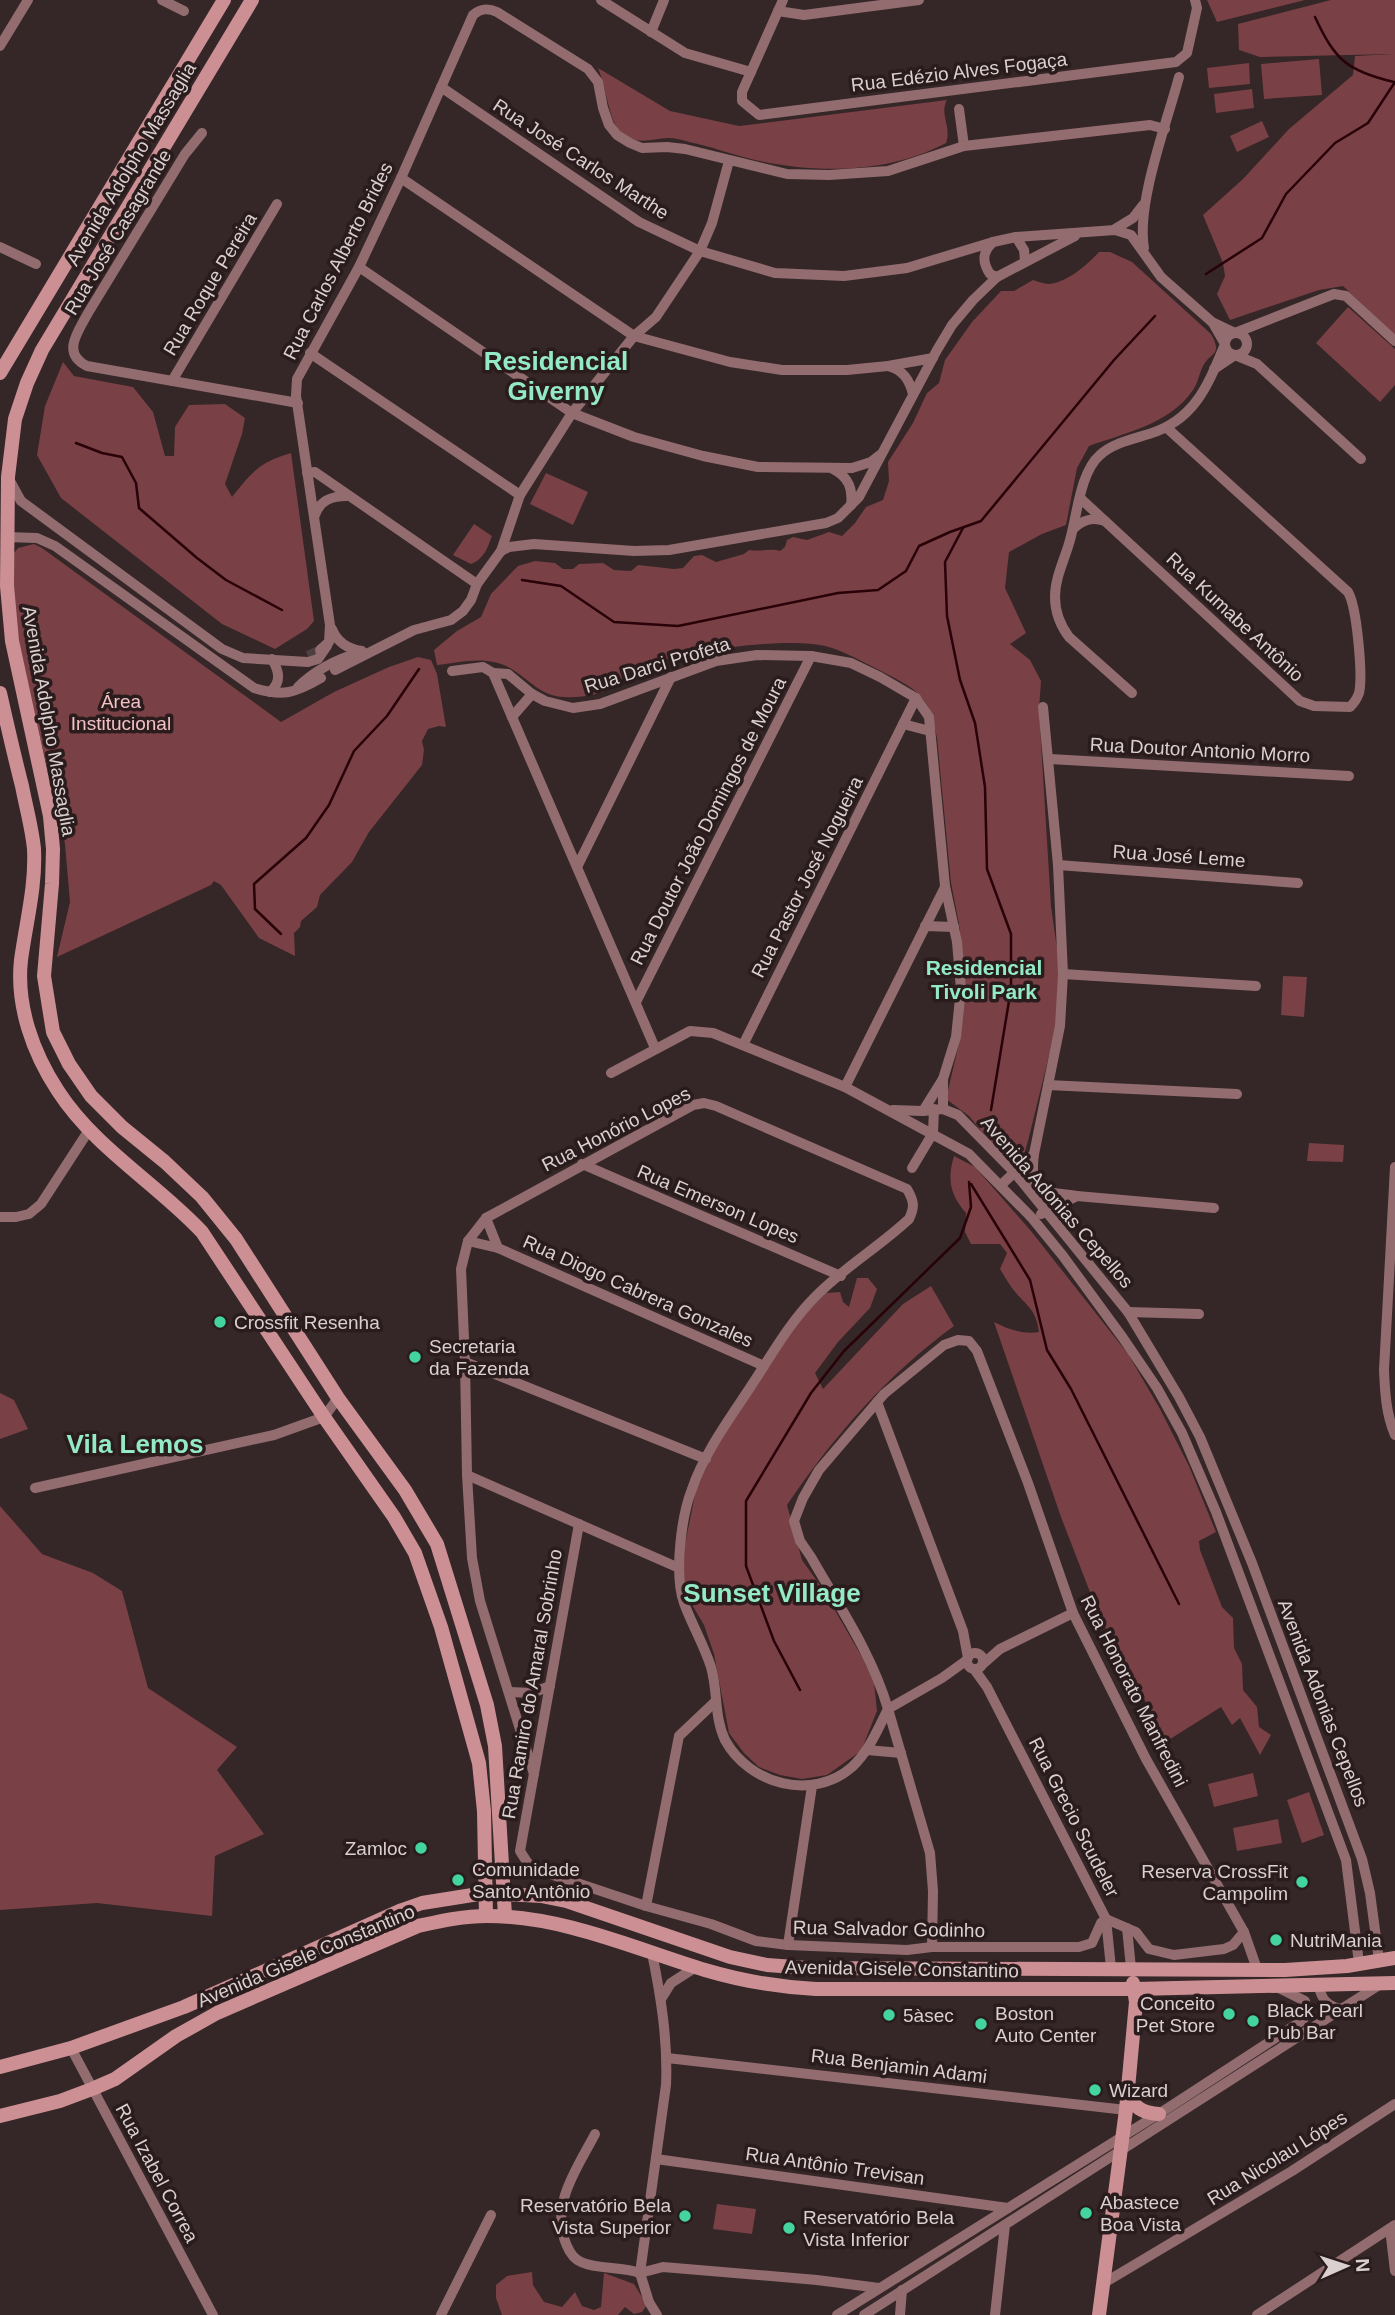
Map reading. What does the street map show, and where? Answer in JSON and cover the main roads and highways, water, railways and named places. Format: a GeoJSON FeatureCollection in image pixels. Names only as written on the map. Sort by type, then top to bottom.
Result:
{"type":"FeatureCollection","features":[{"type":"Feature","properties":{"kind":"main road","name":"Avenida Adolpho Massaglia"},"geometry":{"type":"LineString","coordinates":[[0,373],[224,0]]}},
{"type":"Feature","properties":{"kind":"main road","name":"Avenida Adolpho Massaglia"},"geometry":{"type":"LineString","coordinates":[[252,0],[42,350],[26,383],[5,452],[8,477],[3,538],[12,641],[50,816],[53,849],[44,976],[53,1031],[69,1064],[91,1096],[202,1197],[236,1239],[338,1398],[405,1490],[437,1544],[493,1736],[505,1916]]}},
{"type":"Feature","properties":{"kind":"main road","name":"Avenida Adolpho Massaglia"},"geometry":{"type":"LineString","coordinates":[[0,693],[34,849],[33,880],[21,964],[22,997],[33,1044],[59,1093],[89,1130],[174,1203],[202,1232],[324,1417],[394,1517],[415,1553],[433,1602],[479,1763],[484,1811],[486,1916]]}},
{"type":"Feature","properties":{"kind":"main road"},"geometry":{"type":"LineString","coordinates":[[107,1147],[122,1127]]}},
{"type":"Feature","properties":{"kind":"main road"},"geometry":{"type":"LineString","coordinates":[[503,1861],[512,1880],[541,1895]]}},
{"type":"Feature","properties":{"kind":"main road","name":"Avenida Gisele Constantino"},"geometry":{"type":"LineString","coordinates":[[0,2067],[71,2048],[184,2007],[402,1910],[452,1897],[485,1893],[541,1895],[566,1901],[695,1947],[767,1965],[808,1968],[1284,1970],[1395,1958]]}},
{"type":"Feature","properties":{"kind":"main road","name":"Avenida Gisele Constantino"},"geometry":{"type":"LineString","coordinates":[[0,2116],[60,2101],[115,2079],[176,2036],[217,2012],[418,1926],[450,1918],[505,1916],[576,1927],[696,1967],[768,1985],[816,1989],[1134,1989],[1387,1984]]}},
{"type":"Feature","properties":{"kind":"main road"},"geometry":{"type":"LineString","coordinates":[[1318,1985],[1320,1979],[1357,1968],[1359,1964]]}},
{"type":"Feature","properties":{"kind":"main road"},"geometry":{"type":"LineString","coordinates":[[1099,2315],[1127,2104],[1136,2002],[1131,1968]]}},
{"type":"Feature","properties":{"kind":"main road"},"geometry":{"type":"LineString","coordinates":[[1127,2104],[1158,2114]]}},
{"type":"Feature","properties":{"kind":"waterway"},"geometry":{"type":"LineString","coordinates":[[1315,17],[1329,44],[1344,61],[1365,73],[1394,82]]}},
{"type":"Feature","properties":{"kind":"waterway"},"geometry":{"type":"LineString","coordinates":[[1206,274],[1262,238],[1286,194],[1335,143],[1368,123],[1395,82]]}},
{"type":"Feature","properties":{"kind":"waterway"},"geometry":{"type":"LineString","coordinates":[[522,580],[561,586],[614,622],[678,626],[838,593],[878,590],[906,571],[919,546],[981,521],[1114,360],[1155,316]]}},
{"type":"Feature","properties":{"kind":"waterway"},"geometry":{"type":"LineString","coordinates":[[76,443],[122,457],[136,483],[139,508],[226,580],[282,610]]}},
{"type":"Feature","properties":{"kind":"waterway"},"geometry":{"type":"LineString","coordinates":[[963,528],[945,562],[947,616],[960,680],[975,723],[985,787],[987,869],[1011,934],[1011,989],[991,1110]]}},
{"type":"Feature","properties":{"kind":"waterway"},"geometry":{"type":"LineString","coordinates":[[281,934],[255,909],[254,884],[306,838],[329,805],[354,751],[387,716],[419,669]]}},
{"type":"Feature","properties":{"kind":"waterway"},"geometry":{"type":"LineString","coordinates":[[800,1690],[774,1641],[746,1566],[746,1501],[811,1393],[844,1351],[960,1238],[971,1207],[969,1182]]}},
{"type":"Feature","properties":{"kind":"waterway"},"geometry":{"type":"LineString","coordinates":[[971,1184],[1030,1280],[1047,1350],[1071,1389],[1179,1604]]}},
{"type":"Feature","properties":{"kind":"tunnel"},"geometry":{"type":"LineString","coordinates":[[308,656],[320,650]]}},
{"type":"Feature","properties":{"kind":"place","name":"Crossfit Resenha"},"geometry":{"type":"Point","coordinates":[220,1322]}},
{"type":"Feature","properties":{"kind":"place","name":"Secretaria da Fazenda"},"geometry":{"type":"Point","coordinates":[415,1357]}},
{"type":"Feature","properties":{"kind":"place","name":"Zamloc"},"geometry":{"type":"Point","coordinates":[421,1848]}},
{"type":"Feature","properties":{"kind":"place","name":"Comunidade Santo Antônio"},"geometry":{"type":"Point","coordinates":[458,1880]}},
{"type":"Feature","properties":{"kind":"place","name":"Reserva CrossFit Campolim"},"geometry":{"type":"Point","coordinates":[1302,1882]}},
{"type":"Feature","properties":{"kind":"place","name":"NutriMania"},"geometry":{"type":"Point","coordinates":[1276,1940]}},
{"type":"Feature","properties":{"kind":"place","name":"Conceito Pet Store"},"geometry":{"type":"Point","coordinates":[1229,2014]}},
{"type":"Feature","properties":{"kind":"place","name":"5àsec"},"geometry":{"type":"Point","coordinates":[889,2015]}},
{"type":"Feature","properties":{"kind":"place","name":"Black Pearl Pub Bar"},"geometry":{"type":"Point","coordinates":[1253,2021]}},
{"type":"Feature","properties":{"kind":"place","name":"Boston Auto Center"},"geometry":{"type":"Point","coordinates":[981,2024]}},
{"type":"Feature","properties":{"kind":"place","name":"Wizard"},"geometry":{"type":"Point","coordinates":[1095,2090]}},
{"type":"Feature","properties":{"kind":"place","name":"Abastece Boa Vista"},"geometry":{"type":"Point","coordinates":[1086,2213]}},
{"type":"Feature","properties":{"kind":"place","name":"Reservatório Bela Vista Superior"},"geometry":{"type":"Point","coordinates":[685,2216]}},
{"type":"Feature","properties":{"kind":"place","name":"Reservatório Bela Vista Inferior"},"geometry":{"type":"Point","coordinates":[789,2228]}},
{"type":"Feature","properties":{"kind":"district","name":"Residencial Giverny"},"geometry":{"type":"Point","coordinates":[556,376]}},
{"type":"Feature","properties":{"kind":"district","name":"Residencial Tivoli Park"},"geometry":{"type":"Point","coordinates":[984,979]}},
{"type":"Feature","properties":{"kind":"district","name":"Vila Lemos"},"geometry":{"type":"Point","coordinates":[135,1444]}},
{"type":"Feature","properties":{"kind":"district","name":"Sunset Village"},"geometry":{"type":"Point","coordinates":[772,1593]}},
{"type":"Feature","properties":{"kind":"park label","name":"Área Institucional"},"geometry":{"type":"Point","coordinates":[121,712]}}]}
